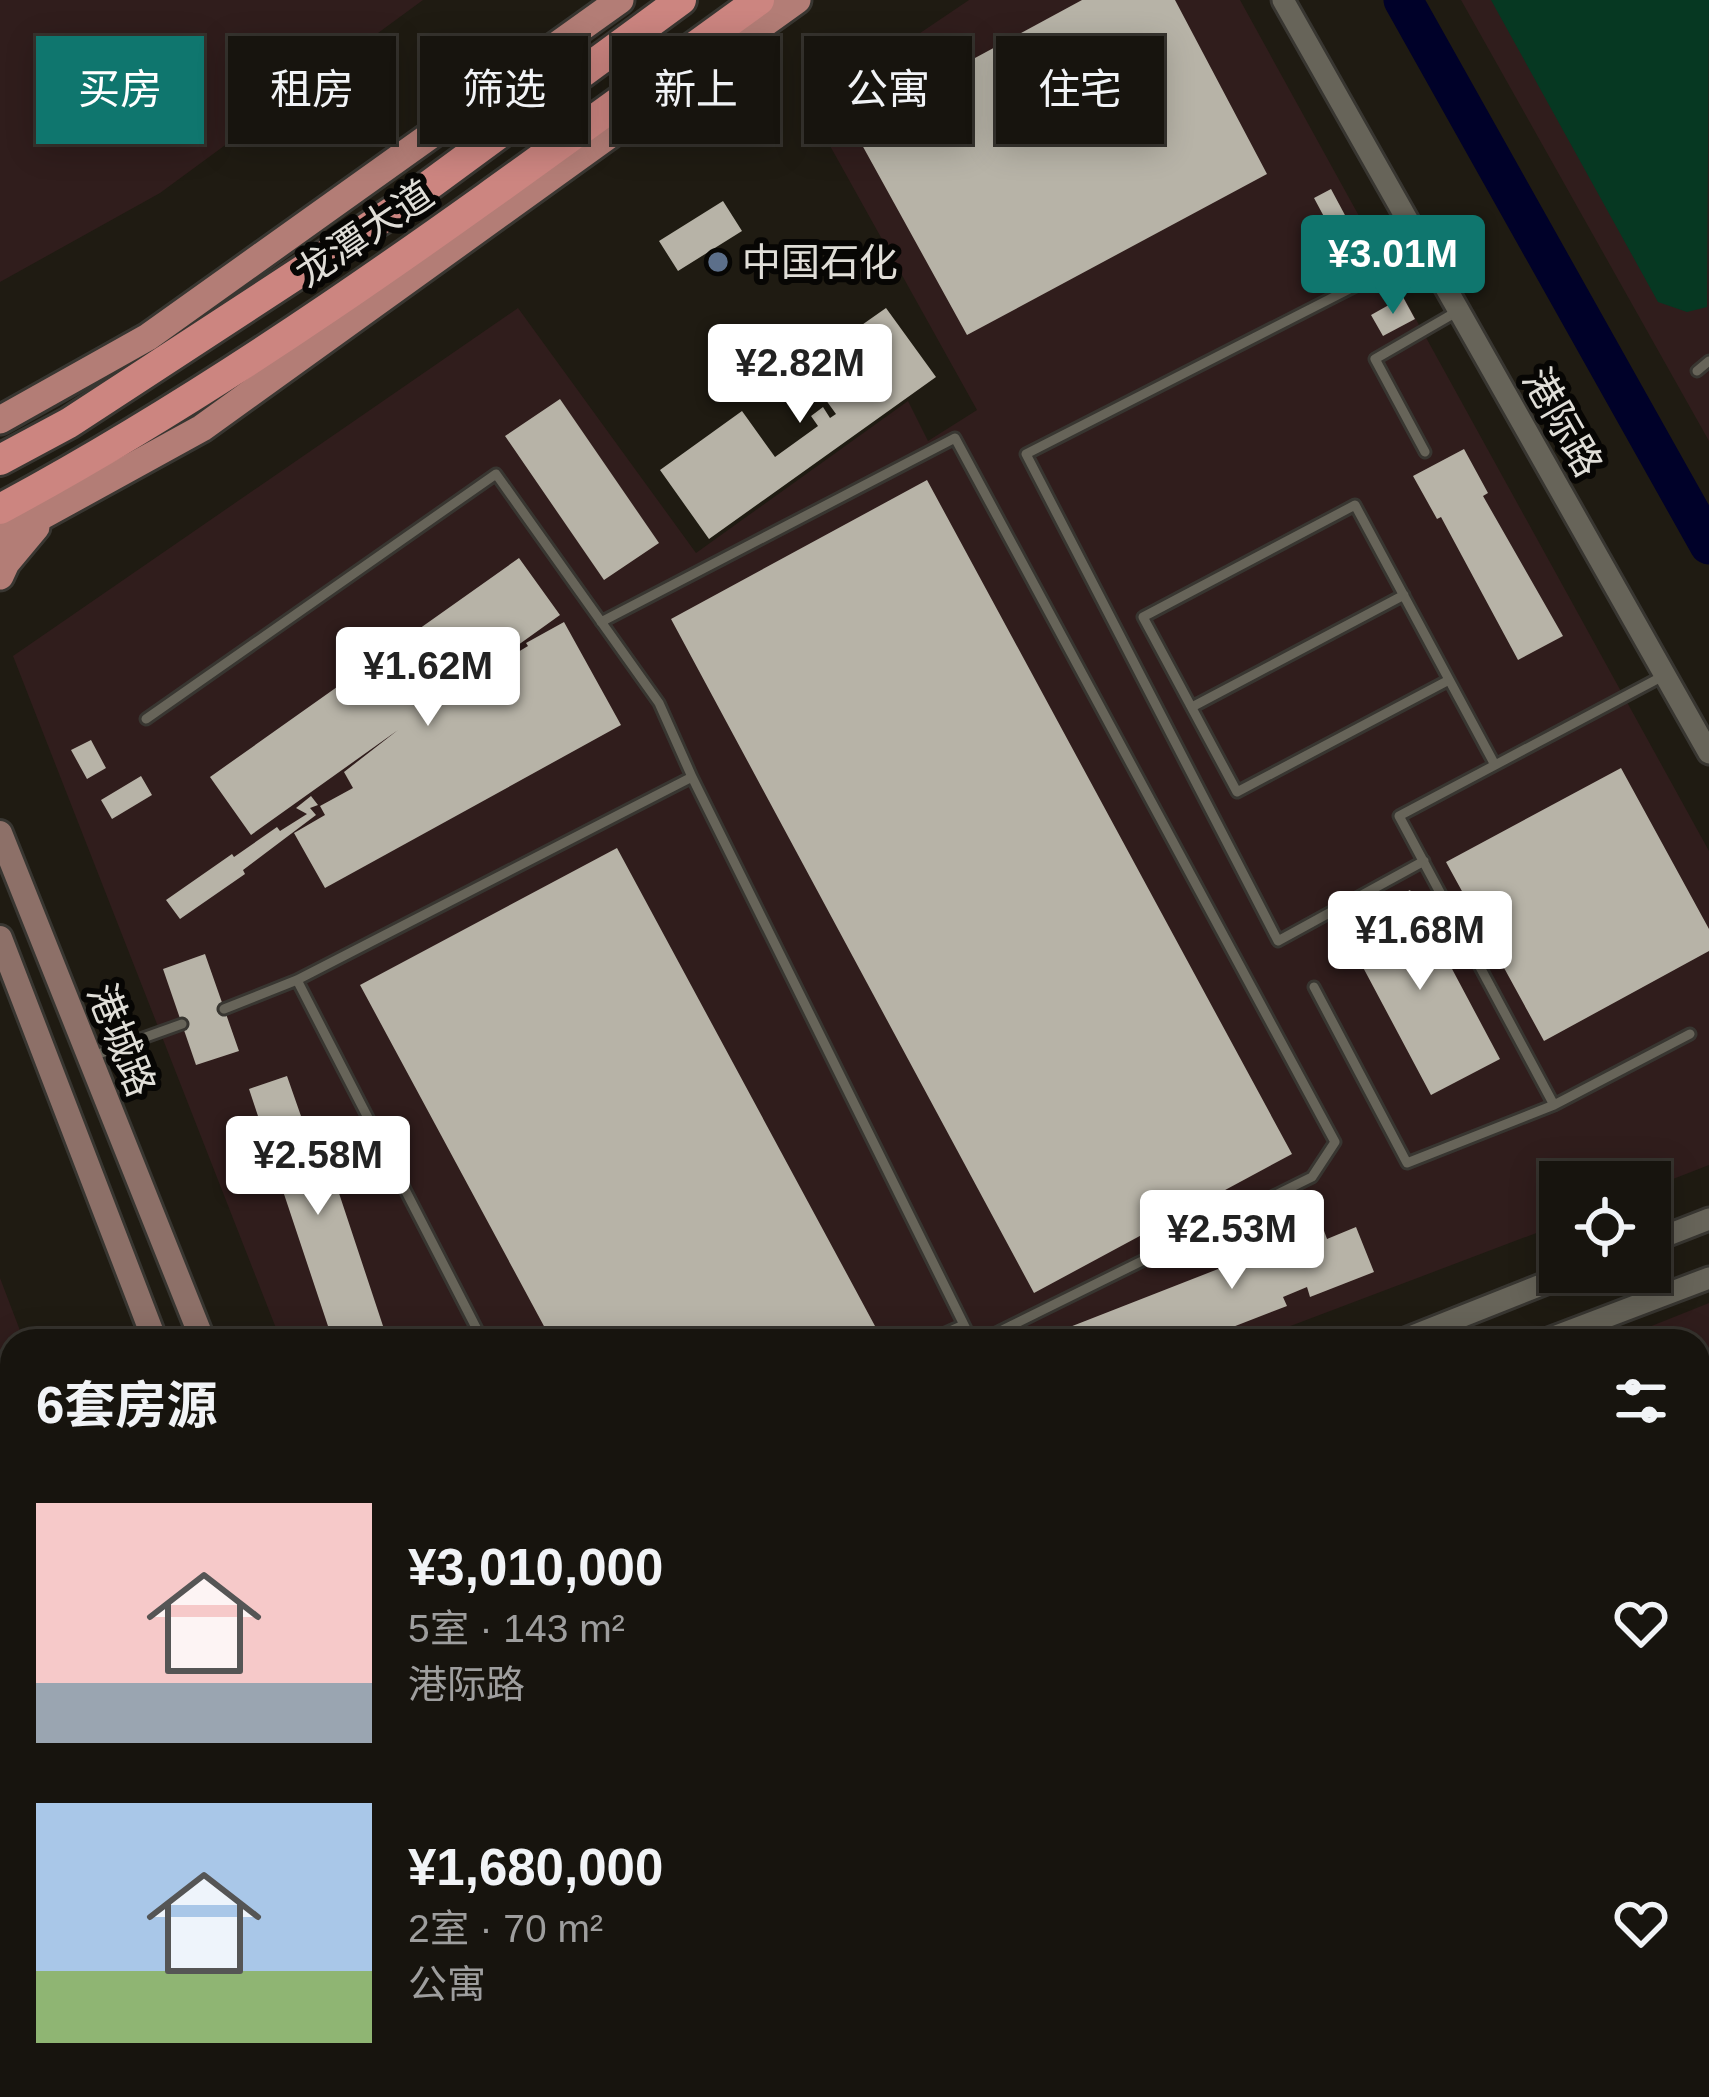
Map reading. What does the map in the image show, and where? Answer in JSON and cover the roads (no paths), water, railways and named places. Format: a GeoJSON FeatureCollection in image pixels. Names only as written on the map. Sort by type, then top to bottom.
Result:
{"type":"FeatureCollection","features":[{"type":"Feature","properties":{"kind":"highway","name":"龙潭大道"},"geometry":{"type":"LineString","coordinates":[[0,460],[69,423],[398,208],[681,0]]}},
{"type":"Feature","properties":{"kind":"highway","name":"龙潭大道"},"geometry":{"type":"LineString","coordinates":[[0,509],[99,456],[418,245],[759,0]]}},
{"type":"Feature","properties":{"kind":"main road"},"geometry":{"type":"LineString","coordinates":[[0,420],[148,337],[620,0]]}},
{"type":"Feature","properties":{"kind":"main road"},"geometry":{"type":"LineString","coordinates":[[0,539],[202,428],[797,0]]}},
{"type":"Feature","properties":{"kind":"main road"},"geometry":{"type":"LineString","coordinates":[[0,576],[47,513]]}},
{"type":"Feature","properties":{"kind":"main road","name":"港城路"},"geometry":{"type":"LineString","coordinates":[[0,833],[198,1329]]}},
{"type":"Feature","properties":{"kind":"main road"},"geometry":{"type":"LineString","coordinates":[[0,938],[150,1329]]}},
{"type":"Feature","properties":{"kind":"street","name":"港际路"},"geometry":{"type":"LineString","coordinates":[[1283,0],[1709,753]]}},
{"type":"Feature","properties":{"kind":"street"},"geometry":{"type":"LineString","coordinates":[[1671,1234],[1709,1219]]}},
{"type":"Feature","properties":{"kind":"street"},"geometry":{"type":"LineString","coordinates":[[1575,1329],[1709,1278]]}},
{"type":"Feature","properties":{"kind":"street"},"geometry":{"type":"LineString","coordinates":[[1430,1329],[1539,1286]]}},
{"type":"Feature","properties":{"kind":"lane"},"geometry":{"type":"LineString","coordinates":[[1424,250],[1026,454],[1278,941],[1424,861]]}},
{"type":"Feature","properties":{"kind":"lane"},"geometry":{"type":"LineString","coordinates":[[1425,452],[1375,359],[1459,311]]}},
{"type":"Feature","properties":{"kind":"lane"},"geometry":{"type":"LineString","coordinates":[[1697,370],[1709,362]]}},
{"type":"Feature","properties":{"kind":"lane"},"geometry":{"type":"LineString","coordinates":[[601,622],[955,437],[1335,1142],[1312,1177],[1001,1329]]}},
{"type":"Feature","properties":{"kind":"lane"},"geometry":{"type":"LineString","coordinates":[[146,719],[496,473],[659,704],[965,1329]]}},
{"type":"Feature","properties":{"kind":"lane"},"geometry":{"type":"LineString","coordinates":[[1449,680],[1237,792],[1143,617],[1355,505],[1495,765]]}},
{"type":"Feature","properties":{"kind":"lane"},"geometry":{"type":"LineString","coordinates":[[1192,707],[1404,595]]}},
{"type":"Feature","properties":{"kind":"lane"},"geometry":{"type":"LineString","coordinates":[[1554,1105],[1399,816],[1665,675]]}},
{"type":"Feature","properties":{"kind":"lane"},"geometry":{"type":"LineString","coordinates":[[224,1010],[297,980],[692,777]]}},
{"type":"Feature","properties":{"kind":"lane"},"geometry":{"type":"LineString","coordinates":[[297,980],[477,1329]]}},
{"type":"Feature","properties":{"kind":"lane"},"geometry":{"type":"LineString","coordinates":[[1314,987],[1407,1163],[1554,1105],[1690,1034]]}},
{"type":"Feature","properties":{"kind":"lane"},"geometry":{"type":"LineString","coordinates":[[90,1057],[182,1024]]}},
{"type":"Feature","properties":{"kind":"lane"},"geometry":{"type":"LineString","coordinates":[[955,1329],[962,1326]]}},
{"type":"Feature","properties":{"kind":"waterway"},"geometry":{"type":"LineString","coordinates":[[1403,0],[1709,545]]}},
{"type":"Feature","properties":{"kind":"place","name":"中国石化"},"geometry":{"type":"Point","coordinates":[718,262]}}]}
